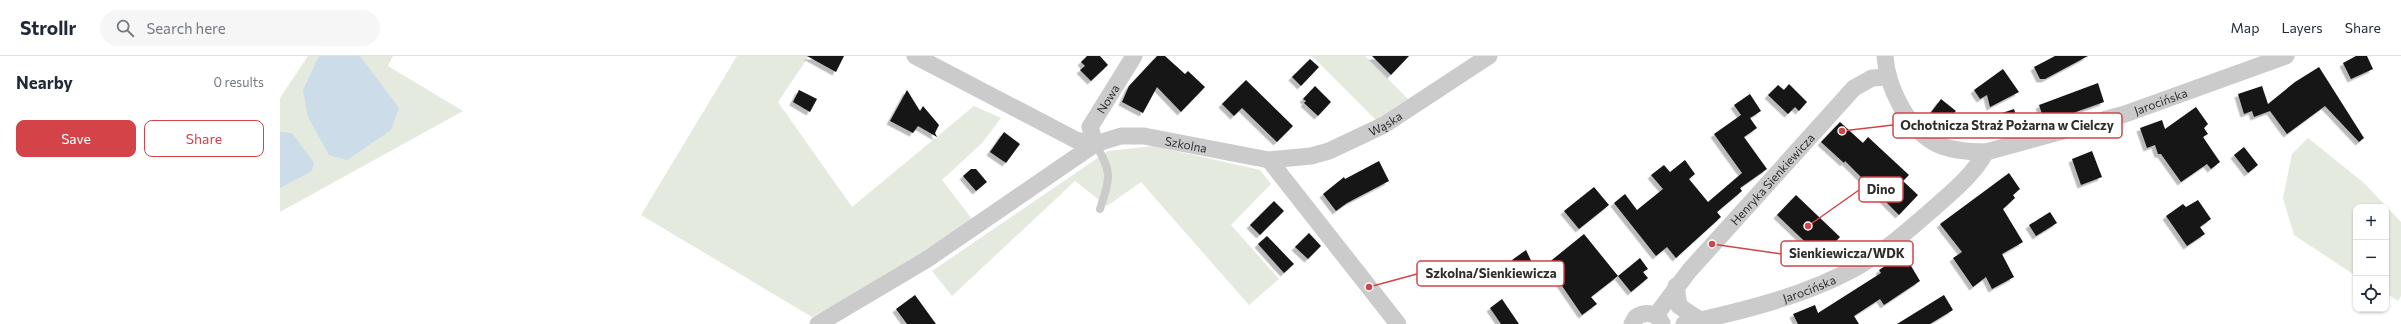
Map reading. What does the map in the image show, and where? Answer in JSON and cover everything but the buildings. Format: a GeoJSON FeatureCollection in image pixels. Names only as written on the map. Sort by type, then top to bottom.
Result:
{"type":"FeatureCollection","features":[{"type":"Feature","properties":{"kind":"street"},"geometry":{"type":"LineString","coordinates":[[915,56],[1076,140],[1095,144]]}},
{"type":"Feature","properties":{"kind":"street","name":"Nowa"},"geometry":{"type":"LineString","coordinates":[[1095,144],[1090,127],[1134,56]]}},
{"type":"Feature","properties":{"kind":"street","name":"Wąska"},"geometry":{"type":"LineString","coordinates":[[1269,160],[1291,159],[1329,151],[1367,134],[1489,56]]}},
{"type":"Feature","properties":{"kind":"street"},"geometry":{"type":"LineString","coordinates":[[1885,56],[1888,77]]}},
{"type":"Feature","properties":{"kind":"street","name":"Jarocińska"},"geometry":{"type":"LineString","coordinates":[[1888,77],[1895,96],[1908,118],[1936,144],[1964,152],[1986,152],[2125,114],[2286,56]]}},
{"type":"Feature","properties":{"kind":"street","name":"Henryka Sienkiewicza"},"geometry":{"type":"LineString","coordinates":[[1659,320],[1676,286],[1854,88],[1872,78],[1888,77]]}},
{"type":"Feature","properties":{"kind":"street","name":"Szkolna"},"geometry":{"type":"LineString","coordinates":[[1095,144],[1120,136],[1144,136],[1269,160]]}},
{"type":"Feature","properties":{"kind":"street"},"geometry":{"type":"LineString","coordinates":[[818,324],[926,260],[1095,144]]}},
{"type":"Feature","properties":{"kind":"street","name":"Jarocińska"},"geometry":{"type":"LineString","coordinates":[[1692,322],[1773,301],[1817,286],[1857,267],[1897,240],[1962,183],[1978,166],[1986,152]]}},
{"type":"Feature","properties":{"kind":"street"},"geometry":{"type":"LineString","coordinates":[[1269,160],[1398,324]]}},
{"type":"Feature","properties":{"kind":"street"},"geometry":{"type":"LineString","coordinates":[[1676,286],[1679,306],[1692,322]]}},
{"type":"Feature","properties":{"kind":"street"},"geometry":{"type":"LineString","coordinates":[[1632,324],[1636,317],[1642,313],[1659,320]]}},
{"type":"Feature","properties":{"kind":"lane"},"geometry":{"type":"LineString","coordinates":[[1095,144],[1108,164],[1109,183],[1100,208]]}},
{"type":"Feature","properties":{"kind":"shaded area"},"geometry":{"type":"Polygon","coordinates":[[[308,56],[393,56],[388,66],[463,111],[280,212],[280,98],[308,56]]]}},
{"type":"Feature","properties":{"kind":"shaded area"},"geometry":{"type":"Polygon","coordinates":[[[737,56],[809,56],[778,102],[852,207],[974,106],[1001,118],[982,143],[942,180],[972,219],[892,273],[812,317],[641,215],[737,56]]]}},
{"type":"Feature","properties":{"kind":"shaded area"},"geometry":{"type":"Polygon","coordinates":[[[1312,56],[1365,56],[1410,101],[1377,121],[1312,56]]]}},
{"type":"Feature","properties":{"kind":"shaded area"},"geometry":{"type":"Polygon","coordinates":[[[2308,138],[2364,183],[2384,204],[2353,204],[2353,274],[2294,235],[2283,198],[2292,154],[2308,138]]]}},
{"type":"Feature","properties":{"kind":"shaded area"},"geometry":{"type":"Polygon","coordinates":[[[1154,146],[1260,170],[1271,184],[1231,225],[1279,279],[1249,305],[1141,182],[1107,206],[1075,181],[952,296],[932,271],[1108,151],[1154,146]]]}},
{"type":"Feature","properties":{"kind":"shaded area"},"geometry":{"type":"Polygon","coordinates":[[[2389,209],[2401,222],[2401,296],[2398,301],[2389,295],[2389,209]]]}},
{"type":"Feature","properties":{"kind":"water"},"geometry":{"type":"Polygon","coordinates":[[[319,56],[360,56],[399,108],[391,130],[347,160],[329,155],[308,117],[303,90],[319,56]]]}},
{"type":"Feature","properties":{"kind":"water"},"geometry":{"type":"Polygon","coordinates":[[[280,132],[292,133],[314,163],[312,171],[280,188],[280,132]]]}},
{"type":"Feature","properties":{"kind":"place","name":"Ochotnicza Straż Pożarna w Cielczy"},"geometry":{"type":"Point","coordinates":[1842,131]}},
{"type":"Feature","properties":{"kind":"place","name":"Dino"},"geometry":{"type":"Point","coordinates":[1808,226]}},
{"type":"Feature","properties":{"kind":"place","name":"Sienkiewicza/WDK"},"geometry":{"type":"Point","coordinates":[1712,244]}},
{"type":"Feature","properties":{"kind":"place","name":"Szkolna/Sienkiewicza"},"geometry":{"type":"Point","coordinates":[1369,287]}}]}
